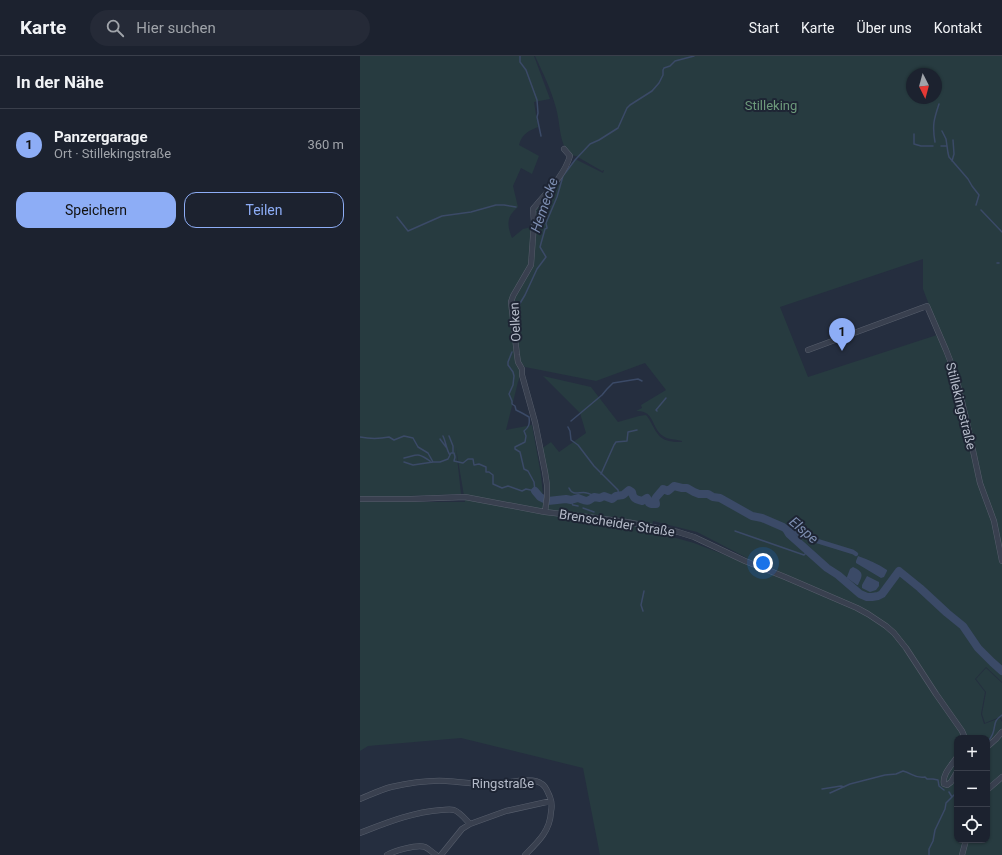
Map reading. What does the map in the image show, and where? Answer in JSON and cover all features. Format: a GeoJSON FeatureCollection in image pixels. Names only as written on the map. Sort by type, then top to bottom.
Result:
{"type":"FeatureCollection","features":[{"type":"Feature","properties":{"kind":"street","name":"Oelken"},"geometry":{"type":"LineString","coordinates":[[522,369],[518,362],[511,302],[531,265],[534,223],[533,208],[553,185],[565,167],[570,156],[564,149]]}},
{"type":"Feature","properties":{"kind":"street","name":"Stillekingstraße"},"geometry":{"type":"LineString","coordinates":[[808,350],[927,306],[956,373],[980,484],[994,521],[1002,561]]}},
{"type":"Feature","properties":{"kind":"street","name":"Brenscheider Straße"},"geometry":{"type":"LineString","coordinates":[[522,369],[540,444],[547,485],[545,512]]}},
{"type":"Feature","properties":{"kind":"street","name":"Brenscheider Straße"},"geometry":{"type":"LineString","coordinates":[[360,499],[465,497],[545,512],[628,522],[678,532],[694,537],[745,562],[785,577],[857,608],[886,626],[894,633],[906,648],[964,735]]}},
{"type":"Feature","properties":{"kind":"street"},"geometry":{"type":"LineString","coordinates":[[990,744],[1002,732]]}},
{"type":"Feature","properties":{"kind":"street"},"geometry":{"type":"LineString","coordinates":[[954,762],[943,778],[944,784],[950,784],[954,777]]}},
{"type":"Feature","properties":{"kind":"street"},"geometry":{"type":"LineString","coordinates":[[990,787],[1002,777]]}},
{"type":"Feature","properties":{"kind":"street","name":"Ringstraße"},"geometry":{"type":"LineString","coordinates":[[360,800],[390,787],[426,782],[448,781],[485,784],[530,780],[536,781],[543,784],[551,801],[550,823],[547,830],[536,845],[526,855]]}},
{"type":"Feature","properties":{"kind":"street"},"geometry":{"type":"LineString","coordinates":[[441,855],[462,829],[470,824],[506,811],[551,801]]}},
{"type":"Feature","properties":{"kind":"street"},"geometry":{"type":"LineString","coordinates":[[360,833],[386,823],[435,810],[454,810],[470,824]]}},
{"type":"Feature","properties":{"kind":"street"},"geometry":{"type":"LineString","coordinates":[[962,855],[965,843]]}},
{"type":"Feature","properties":{"kind":"street"},"geometry":{"type":"LineString","coordinates":[[387,855],[394,851],[420,846],[436,855]]}},
{"type":"Feature","properties":{"kind":"green space","name":"Stilleking"},"geometry":{"type":"Polygon","coordinates":[[[360,56],[534,56],[550,99],[534,102],[538,127],[526,133],[519,145],[539,156],[532,174],[521,168],[513,186],[518,207],[511,214],[509,229],[512,238],[523,229],[531,227],[530,265],[509,302],[521,374],[506,430],[532,425],[543,495],[548,495],[541,449],[551,442],[559,452],[586,433],[580,413],[543,376],[591,387],[618,422],[646,415],[661,437],[671,441],[682,441],[663,436],[656,429],[647,413],[636,411],[642,408],[641,405],[666,390],[645,363],[596,381],[525,367],[519,361],[512,305],[514,297],[532,265],[536,208],[554,186],[557,187],[575,159],[603,173],[604,170],[602,171],[570,154],[566,150],[562,140],[554,101],[547,81],[535,56],[1002,56],[1002,682],[986,667],[975,679],[985,692],[981,714],[984,724],[1000,718],[1002,722],[1002,855],[600,855],[583,768],[461,738],[368,746],[360,751],[360,502],[465,502],[456,448],[461,494],[360,496],[360,56]],[[923,259],[780,307],[808,377],[940,334],[923,289],[923,259]],[[653,521],[651,531],[694,543],[743,562],[747,558],[697,532],[653,521]]]}},
{"type":"Feature","properties":{"kind":"green space"},"geometry":{"type":"Polygon","coordinates":[[[986,668],[1002,683],[1002,719],[1000,717],[985,723],[982,714],[986,692],[976,679],[986,668]]]}},
{"type":"Feature","properties":{"kind":"water"},"geometry":{"type":"Polygon","coordinates":[[[858,556],[887,570],[884,577],[881,578],[856,563],[858,556]]]}},
{"type":"Feature","properties":{"kind":"water"},"geometry":{"type":"Polygon","coordinates":[[[853,567],[862,574],[858,585],[847,578],[850,569],[853,567]]]}},
{"type":"Feature","properties":{"kind":"water"},"geometry":{"type":"Polygon","coordinates":[[[867,576],[879,582],[879,586],[876,590],[870,592],[862,588],[867,576]]]}},
{"type":"Feature","properties":{"kind":"waterway"},"geometry":{"type":"LineString","coordinates":[[520,56],[520,62],[526,70],[537,100],[537,117],[541,136]]}},
{"type":"Feature","properties":{"kind":"waterway","name":"Hemecke"},"geometry":{"type":"LineString","coordinates":[[518,342],[519,327],[517,318],[519,305],[537,269],[546,257],[540,247],[545,229],[547,228],[546,223],[557,197],[563,176],[590,144],[618,128],[627,108],[652,91],[659,83],[663,75],[664,68],[670,66],[675,61],[694,56]]}},
{"type":"Feature","properties":{"kind":"waterway"},"geometry":{"type":"LineString","coordinates":[[935,142],[934,122],[939,104]]}},
{"type":"Feature","properties":{"kind":"waterway"},"geometry":{"type":"LineString","coordinates":[[942,131],[946,139],[949,157],[968,179],[979,195],[976,205]]}},
{"type":"Feature","properties":{"kind":"waterway"},"geometry":{"type":"LineString","coordinates":[[914,134],[914,144],[921,146],[933,146]]}},
{"type":"Feature","properties":{"kind":"waterway"},"geometry":{"type":"LineString","coordinates":[[952,161],[954,154],[953,140]]}},
{"type":"Feature","properties":{"kind":"waterway"},"geometry":{"type":"LineString","coordinates":[[941,146],[947,146]]}},
{"type":"Feature","properties":{"kind":"waterway"},"geometry":{"type":"LineString","coordinates":[[397,217],[408,231],[442,216],[471,212],[496,205],[516,207]]}},
{"type":"Feature","properties":{"kind":"waterway"},"geometry":{"type":"LineString","coordinates":[[981,210],[1002,232]]}},
{"type":"Feature","properties":{"kind":"waterway"},"geometry":{"type":"LineString","coordinates":[[360,437],[389,437],[394,440],[404,436],[413,438],[418,447],[428,453],[433,462],[440,462],[448,459],[451,453],[454,453],[454,461],[463,463],[468,459],[473,459],[474,465],[479,464],[486,467],[486,472],[493,475],[493,484],[502,488],[508,486],[522,491],[526,489],[535,491],[534,482],[528,471],[524,469],[520,452],[515,449],[515,447],[525,442],[526,436],[524,431],[529,425],[529,417],[516,410],[515,406],[512,404],[509,394],[513,385],[514,376],[508,365],[512,352]]}},
{"type":"Feature","properties":{"kind":"waterway"},"geometry":{"type":"LineString","coordinates":[[571,421],[602,395],[613,383],[638,379],[642,381]]}},
{"type":"Feature","properties":{"kind":"waterway"},"geometry":{"type":"LineString","coordinates":[[657,411],[656,410],[666,398]]}},
{"type":"Feature","properties":{"kind":"waterway"},"geometry":{"type":"LineString","coordinates":[[568,427],[571,440],[578,445],[594,466],[618,490],[619,496]]}},
{"type":"Feature","properties":{"kind":"waterway"},"geometry":{"type":"LineString","coordinates":[[601,474],[616,442],[627,441],[628,432],[637,430]]}},
{"type":"Feature","properties":{"kind":"waterway"},"geometry":{"type":"LineString","coordinates":[[443,436],[450,455]]}},
{"type":"Feature","properties":{"kind":"waterway"},"geometry":{"type":"LineString","coordinates":[[449,436],[453,446],[453,452]]}},
{"type":"Feature","properties":{"kind":"waterway"},"geometry":{"type":"LineString","coordinates":[[440,439],[446,447]]}},
{"type":"Feature","properties":{"kind":"waterway"},"geometry":{"type":"LineString","coordinates":[[404,458],[420,455],[430,461]]}},
{"type":"Feature","properties":{"kind":"waterway"},"geometry":{"type":"LineString","coordinates":[[404,462],[413,465],[433,462]]}},
{"type":"Feature","properties":{"kind":"waterway","name":"Elspe"},"geometry":{"type":"LineString","coordinates":[[535,491],[540,497],[548,501],[566,499],[571,500],[578,498],[586,501],[594,497],[600,498],[604,496],[612,499],[616,496],[623,495],[629,490],[636,499],[642,501],[647,498],[649,503],[656,504],[655,499],[663,489],[668,491],[674,486],[687,488],[699,494],[708,494],[713,497],[720,498],[752,516],[762,518],[786,529],[789,534],[827,568],[838,575],[860,594],[867,597],[882,594],[899,571],[963,626],[978,648],[1002,671]]}},
{"type":"Feature","properties":{"kind":"waterway"},"geometry":{"type":"LineString","coordinates":[[569,488],[575,493],[588,493],[592,495],[604,496]]}},
{"type":"Feature","properties":{"kind":"waterway"},"geometry":{"type":"LineString","coordinates":[[571,500],[573,505],[578,506]]}},
{"type":"Feature","properties":{"kind":"waterway"},"geometry":{"type":"LineString","coordinates":[[583,508],[594,512]]}},
{"type":"Feature","properties":{"kind":"waterway"},"geometry":{"type":"LineString","coordinates":[[786,529],[802,536],[856,554]]}},
{"type":"Feature","properties":{"kind":"waterway"},"geometry":{"type":"LineString","coordinates":[[735,531],[804,555],[808,551]]}},
{"type":"Feature","properties":{"kind":"waterway"},"geometry":{"type":"LineString","coordinates":[[643,611],[641,605],[644,591]]}},
{"type":"Feature","properties":{"kind":"waterway"},"geometry":{"type":"LineString","coordinates":[[990,739],[993,734],[996,721],[1002,715]]}},
{"type":"Feature","properties":{"kind":"waterway"},"geometry":{"type":"LineString","coordinates":[[830,793],[850,784],[885,775],[896,774],[903,771],[916,777],[925,777],[927,779],[938,780],[939,786],[944,790]]}},
{"type":"Feature","properties":{"kind":"waterway"},"geometry":{"type":"LineString","coordinates":[[822,789],[841,786],[844,787]]}},
{"type":"Feature","properties":{"kind":"waterway"},"geometry":{"type":"LineString","coordinates":[[949,792],[952,797]]}},
{"type":"Feature","properties":{"kind":"waterway"},"geometry":{"type":"LineString","coordinates":[[929,855],[929,849],[933,841],[935,830],[945,809],[946,803],[954,795]]}},
{"type":"Feature","properties":{"kind":"place","name":"Panzergarage"},"geometry":{"type":"Point","coordinates":[842,351]}}]}
